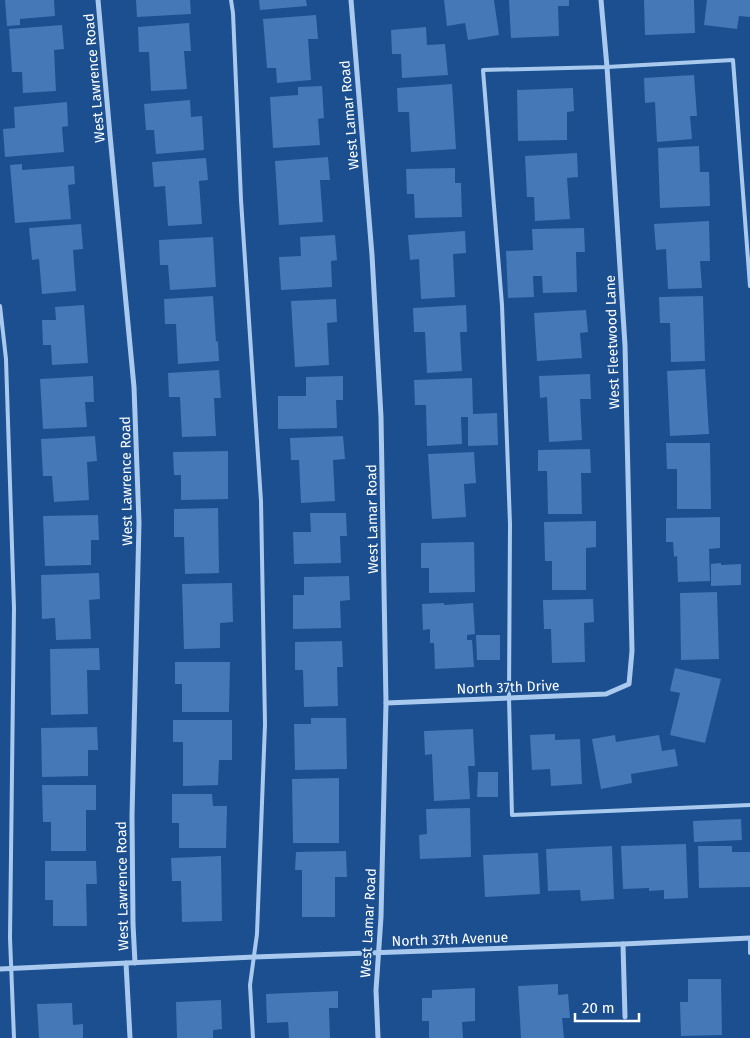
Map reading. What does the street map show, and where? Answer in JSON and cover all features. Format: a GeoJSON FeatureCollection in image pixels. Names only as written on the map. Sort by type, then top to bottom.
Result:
{"type":"FeatureCollection","features":[{"type":"Feature","properties":{"kind":"street","name":"West Lawrence Road"},"geometry":{"type":"LineString","coordinates":[[98,0],[134,387],[139,523],[132,816],[135,963]]}},
{"type":"Feature","properties":{"kind":"street","name":"West Lamar Road"},"geometry":{"type":"LineString","coordinates":[[351,0],[372,255],[381,417],[386,703],[381,917],[376,990],[378,1038]]}},
{"type":"Feature","properties":{"kind":"street","name":"West Fleetwood Lane"},"geometry":{"type":"LineString","coordinates":[[601,0],[625,345],[632,651],[629,684]]}},
{"type":"Feature","properties":{"kind":"street","name":"North 37th Drive"},"geometry":{"type":"LineString","coordinates":[[386,703],[606,694],[629,684]]}},
{"type":"Feature","properties":{"kind":"street","name":"North 37th Avenue"},"geometry":{"type":"LineString","coordinates":[[0,969],[254,957],[750,938]]}},
{"type":"Feature","properties":{"kind":"street"},"geometry":{"type":"LineString","coordinates":[[623,944],[625,1017]]}},
{"type":"Feature","properties":{"kind":"street","name":"West Lawrence Road"},"geometry":{"type":"LineString","coordinates":[[126,963],[130,1038]]}},
{"type":"Feature","properties":{"kind":"lane"},"geometry":{"type":"LineString","coordinates":[[231,0],[241,200],[261,501],[266,724],[257,934],[250,985],[253,1038]]}},
{"type":"Feature","properties":{"kind":"lane"},"geometry":{"type":"LineString","coordinates":[[750,286],[733,60],[607,67],[483,70],[502,305],[510,524],[509,698],[512,815],[750,805]]}},
{"type":"Feature","properties":{"kind":"lane"},"geometry":{"type":"LineString","coordinates":[[0,306],[6,359],[14,608],[10,938],[14,1038]]}},
{"type":"Feature","properties":{"kind":"lane"},"geometry":{"type":"LineString","coordinates":[[750,938],[750,953]]}},
{"type":"Feature","properties":{"kind":"building"},"geometry":{"type":"Polygon","coordinates":[[[5,0],[54,0],[55,16],[20,19],[20,25],[7,26],[5,0]]]}},
{"type":"Feature","properties":{"kind":"building"},"geometry":{"type":"Polygon","coordinates":[[[136,0],[190,0],[191,14],[137,17],[136,0]]]}},
{"type":"Feature","properties":{"kind":"building"},"geometry":{"type":"Polygon","coordinates":[[[259,0],[306,0],[307,6],[260,10],[259,0]]]}},
{"type":"Feature","properties":{"kind":"building"},"geometry":{"type":"Polygon","coordinates":[[[444,0],[494,0],[499,35],[468,40],[465,23],[447,26],[444,0]]]}},
{"type":"Feature","properties":{"kind":"building"},"geometry":{"type":"Polygon","coordinates":[[[509,0],[569,0],[569,6],[558,6],[559,36],[511,38],[509,0]]]}},
{"type":"Feature","properties":{"kind":"building"},"geometry":{"type":"Polygon","coordinates":[[[644,0],[694,0],[695,33],[645,35],[644,0]]]}},
{"type":"Feature","properties":{"kind":"building"},"geometry":{"type":"Polygon","coordinates":[[[707,0],[750,0],[750,17],[739,16],[737,29],[704,25],[707,0]]]}},
{"type":"Feature","properties":{"kind":"building"},"geometry":{"type":"Polygon","coordinates":[[[316,15],[318,39],[308,39],[311,80],[277,83],[276,68],[267,68],[263,19],[316,15]]]}},
{"type":"Feature","properties":{"kind":"building"},"geometry":{"type":"Polygon","coordinates":[[[189,23],[191,51],[184,51],[187,89],[151,91],[149,52],[139,52],[138,27],[189,23]]]}},
{"type":"Feature","properties":{"kind":"building"},"geometry":{"type":"Polygon","coordinates":[[[62,25],[64,49],[54,50],[56,91],[23,93],[22,72],[12,72],[9,29],[62,25]]]}},
{"type":"Feature","properties":{"kind":"building"},"geometry":{"type":"Polygon","coordinates":[[[426,27],[427,45],[445,44],[448,75],[402,78],[401,54],[392,54],[391,30],[426,27]]]}},
{"type":"Feature","properties":{"kind":"building"},"geometry":{"type":"Polygon","coordinates":[[[694,75],[697,116],[690,116],[692,139],[657,142],[655,102],[645,103],[644,78],[694,75]]]}},
{"type":"Feature","properties":{"kind":"building"},"geometry":{"type":"Polygon","coordinates":[[[452,84],[456,149],[411,152],[409,112],[398,112],[397,88],[452,84]]]}},
{"type":"Feature","properties":{"kind":"building"},"geometry":{"type":"Polygon","coordinates":[[[322,86],[324,118],[318,119],[320,145],[273,148],[270,97],[298,95],[298,87],[322,86]]]}},
{"type":"Feature","properties":{"kind":"building"},"geometry":{"type":"Polygon","coordinates":[[[573,88],[574,111],[567,112],[567,140],[518,141],[517,90],[573,88]]]}},
{"type":"Feature","properties":{"kind":"building"},"geometry":{"type":"Polygon","coordinates":[[[190,100],[191,117],[202,116],[204,150],[156,154],[154,130],[146,130],[144,104],[190,100]]]}},
{"type":"Feature","properties":{"kind":"building"},"geometry":{"type":"Polygon","coordinates":[[[67,102],[68,126],[62,127],[64,152],[5,157],[3,129],[15,128],[14,107],[67,102]]]}},
{"type":"Feature","properties":{"kind":"building"},"geometry":{"type":"Polygon","coordinates":[[[699,146],[700,172],[709,172],[710,206],[660,208],[658,148],[699,146]]]}},
{"type":"Feature","properties":{"kind":"building"},"geometry":{"type":"Polygon","coordinates":[[[577,153],[578,177],[567,178],[570,219],[535,221],[534,197],[527,197],[525,156],[577,153]]]}},
{"type":"Feature","properties":{"kind":"building"},"geometry":{"type":"Polygon","coordinates":[[[328,157],[330,180],[320,180],[323,222],[279,225],[275,161],[328,157]]]}},
{"type":"Feature","properties":{"kind":"building"},"geometry":{"type":"Polygon","coordinates":[[[206,158],[208,180],[199,181],[202,224],[168,226],[165,186],[154,187],[152,162],[206,158]]]}},
{"type":"Feature","properties":{"kind":"building"},"geometry":{"type":"Polygon","coordinates":[[[22,164],[22,170],[74,166],[75,184],[68,185],[71,219],[15,223],[10,165],[22,164]]]}},
{"type":"Feature","properties":{"kind":"building"},"geometry":{"type":"Polygon","coordinates":[[[455,168],[455,183],[461,183],[462,217],[415,218],[414,194],[407,194],[406,169],[455,168]]]}},
{"type":"Feature","properties":{"kind":"building"},"geometry":{"type":"Polygon","coordinates":[[[709,221],[710,261],[700,261],[702,288],[668,289],[666,249],[656,250],[654,224],[709,221]]]}},
{"type":"Feature","properties":{"kind":"building"},"geometry":{"type":"Polygon","coordinates":[[[81,224],[83,249],[73,250],[76,291],[42,294],[39,259],[32,260],[29,228],[81,224]]]}},
{"type":"Feature","properties":{"kind":"building"},"geometry":{"type":"Polygon","coordinates":[[[584,228],[585,252],[576,252],[577,292],[543,293],[542,276],[533,276],[534,297],[508,298],[506,251],[533,250],[532,229],[584,228]]]}},
{"type":"Feature","properties":{"kind":"building"},"geometry":{"type":"Polygon","coordinates":[[[465,231],[466,253],[453,254],[455,297],[421,299],[419,259],[410,260],[408,235],[465,231]]]}},
{"type":"Feature","properties":{"kind":"building"},"geometry":{"type":"Polygon","coordinates":[[[335,235],[337,260],[331,261],[332,287],[281,290],[279,257],[301,256],[300,237],[335,235]]]}},
{"type":"Feature","properties":{"kind":"building"},"geometry":{"type":"Polygon","coordinates":[[[213,237],[216,287],[170,290],[168,265],[160,265],[159,240],[213,237]]]}},
{"type":"Feature","properties":{"kind":"building"},"geometry":{"type":"Polygon","coordinates":[[[213,296],[219,361],[178,364],[176,324],[165,324],[164,299],[213,296]]]}},
{"type":"Feature","properties":{"kind":"building"},"geometry":{"type":"Polygon","coordinates":[[[703,296],[705,361],[671,362],[670,323],[660,323],[659,297],[703,296]]]}},
{"type":"Feature","properties":{"kind":"building"},"geometry":{"type":"Polygon","coordinates":[[[336,299],[337,322],[327,323],[329,365],[295,367],[291,301],[336,299]]]}},
{"type":"Feature","properties":{"kind":"building"},"geometry":{"type":"Polygon","coordinates":[[[84,305],[88,363],[52,365],[51,345],[43,345],[42,320],[56,320],[55,307],[84,305]]]}},
{"type":"Feature","properties":{"kind":"building"},"geometry":{"type":"Polygon","coordinates":[[[466,305],[467,332],[460,332],[462,371],[427,373],[425,332],[414,332],[413,308],[466,305]]]}},
{"type":"Feature","properties":{"kind":"building"},"geometry":{"type":"Polygon","coordinates":[[[586,310],[588,332],[580,333],[582,358],[537,361],[534,313],[586,310]]]}},
{"type":"Feature","properties":{"kind":"building"},"geometry":{"type":"Polygon","coordinates":[[[705,369],[709,434],[670,436],[667,371],[705,369]]]}},
{"type":"Feature","properties":{"kind":"building"},"geometry":{"type":"Polygon","coordinates":[[[219,370],[221,398],[214,398],[216,436],[182,437],[180,397],[169,397],[168,373],[219,370]]]}},
{"type":"Feature","properties":{"kind":"building"},"geometry":{"type":"Polygon","coordinates":[[[590,374],[591,399],[580,399],[582,440],[549,442],[547,397],[540,398],[539,376],[590,374]]]}},
{"type":"Feature","properties":{"kind":"building"},"geometry":{"type":"Polygon","coordinates":[[[93,376],[94,402],[85,402],[87,427],[43,429],[40,379],[93,376]]]}},
{"type":"Feature","properties":{"kind":"building"},"geometry":{"type":"Polygon","coordinates":[[[343,376],[343,400],[336,400],[337,428],[278,429],[278,396],[306,396],[306,377],[343,376]]]}},
{"type":"Feature","properties":{"kind":"building"},"geometry":{"type":"Polygon","coordinates":[[[472,378],[473,414],[497,413],[498,445],[468,446],[468,417],[461,417],[462,444],[427,446],[426,405],[415,405],[414,380],[472,378]]]}},
{"type":"Feature","properties":{"kind":"building"},"geometry":{"type":"Polygon","coordinates":[[[95,436],[97,461],[87,462],[89,500],[54,502],[52,476],[43,476],[41,439],[95,436]]]}},
{"type":"Feature","properties":{"kind":"building"},"geometry":{"type":"Polygon","coordinates":[[[343,436],[345,459],[333,460],[335,501],[301,503],[299,460],[291,460],[290,438],[343,436]]]}},
{"type":"Feature","properties":{"kind":"building"},"geometry":{"type":"Polygon","coordinates":[[[666,443],[710,443],[711,509],[677,509],[677,469],[667,469],[666,443]]]}},
{"type":"Feature","properties":{"kind":"building"},"geometry":{"type":"Polygon","coordinates":[[[590,449],[591,473],[581,473],[582,514],[548,514],[547,471],[538,471],[538,450],[590,449]]]}},
{"type":"Feature","properties":{"kind":"building"},"geometry":{"type":"Polygon","coordinates":[[[228,451],[228,499],[181,500],[181,475],[174,475],[173,452],[228,451]]]}},
{"type":"Feature","properties":{"kind":"building"},"geometry":{"type":"Polygon","coordinates":[[[474,452],[476,483],[464,484],[466,517],[432,519],[428,454],[474,452]]]}},
{"type":"Feature","properties":{"kind":"building"},"geometry":{"type":"Polygon","coordinates":[[[218,508],[219,573],[185,574],[184,537],[174,537],[174,509],[218,508]]]}},
{"type":"Feature","properties":{"kind":"building"},"geometry":{"type":"Polygon","coordinates":[[[310,513],[346,513],[347,536],[340,536],[341,563],[294,564],[293,532],[311,532],[310,513]]]}},
{"type":"Feature","properties":{"kind":"building"},"geometry":{"type":"Polygon","coordinates":[[[98,515],[99,540],[91,540],[91,565],[45,566],[43,516],[98,515]]]}},
{"type":"Feature","properties":{"kind":"building"},"geometry":{"type":"Polygon","coordinates":[[[720,517],[720,548],[709,549],[710,581],[678,582],[677,556],[674,557],[673,542],[666,542],[666,518],[720,517]]]}},
{"type":"Feature","properties":{"kind":"building"},"geometry":{"type":"Polygon","coordinates":[[[596,521],[596,547],[586,548],[586,590],[552,590],[552,561],[545,561],[544,522],[596,521]]]}},
{"type":"Feature","properties":{"kind":"building"},"geometry":{"type":"Polygon","coordinates":[[[474,542],[475,592],[429,593],[429,568],[421,568],[421,543],[474,542]]]}},
{"type":"Feature","properties":{"kind":"building"},"geometry":{"type":"Polygon","coordinates":[[[721,563],[721,565],[741,564],[741,585],[711,586],[711,564],[721,563]]]}},
{"type":"Feature","properties":{"kind":"building"},"geometry":{"type":"Polygon","coordinates":[[[99,573],[100,599],[89,600],[91,639],[56,640],[55,618],[42,619],[41,575],[99,573]]]}},
{"type":"Feature","properties":{"kind":"building"},"geometry":{"type":"Polygon","coordinates":[[[349,576],[350,600],[340,601],[341,628],[293,629],[293,595],[304,595],[304,577],[349,576]]]}},
{"type":"Feature","properties":{"kind":"building"},"geometry":{"type":"Polygon","coordinates":[[[232,583],[233,622],[220,623],[220,648],[184,649],[182,584],[232,583]]]}},
{"type":"Feature","properties":{"kind":"building"},"geometry":{"type":"Polygon","coordinates":[[[717,592],[719,659],[681,660],[680,593],[717,592]]]}},
{"type":"Feature","properties":{"kind":"building"},"geometry":{"type":"Polygon","coordinates":[[[593,599],[594,622],[584,623],[585,662],[552,663],[551,629],[544,629],[543,600],[593,599]]]}},
{"type":"Feature","properties":{"kind":"building"},"geometry":{"type":"Polygon","coordinates":[[[444,603],[444,605],[473,603],[475,634],[467,635],[467,640],[472,640],[474,667],[435,669],[434,643],[430,643],[430,629],[423,630],[422,604],[444,603]]]}},
{"type":"Feature","properties":{"kind":"building"},"geometry":{"type":"Polygon","coordinates":[[[476,635],[500,635],[500,660],[477,660],[476,635]]]}},
{"type":"Feature","properties":{"kind":"building"},"geometry":{"type":"Polygon","coordinates":[[[342,641],[343,667],[337,667],[338,706],[304,707],[303,670],[295,670],[295,642],[342,641]]]}},
{"type":"Feature","properties":{"kind":"building"},"geometry":{"type":"Polygon","coordinates":[[[99,648],[100,670],[87,670],[88,714],[51,715],[50,649],[99,648]]]}},
{"type":"Feature","properties":{"kind":"building"},"geometry":{"type":"Polygon","coordinates":[[[175,662],[230,662],[229,712],[182,712],[182,684],[175,684],[175,662]]]}},
{"type":"Feature","properties":{"kind":"building"},"geometry":{"type":"Polygon","coordinates":[[[675,668],[721,679],[705,743],[670,735],[680,693],[670,691],[675,668]]]}},
{"type":"Feature","properties":{"kind":"building"},"geometry":{"type":"Polygon","coordinates":[[[311,718],[346,718],[347,769],[295,770],[294,724],[311,724],[311,718]]]}},
{"type":"Feature","properties":{"kind":"building"},"geometry":{"type":"Polygon","coordinates":[[[173,720],[232,720],[232,760],[219,760],[218,785],[183,786],[183,742],[173,742],[173,720]]]}},
{"type":"Feature","properties":{"kind":"building"},"geometry":{"type":"Polygon","coordinates":[[[97,727],[98,750],[88,750],[88,776],[42,777],[41,728],[97,727]]]}},
{"type":"Feature","properties":{"kind":"building"},"geometry":{"type":"Polygon","coordinates":[[[473,729],[475,766],[468,766],[470,799],[434,801],[432,754],[425,755],[424,731],[473,729]]]}},
{"type":"Feature","properties":{"kind":"building"},"geometry":{"type":"Polygon","coordinates":[[[555,734],[555,740],[580,739],[582,784],[551,786],[550,769],[532,770],[530,735],[555,734]]]}},
{"type":"Feature","properties":{"kind":"building"},"geometry":{"type":"Polygon","coordinates":[[[615,735],[616,742],[659,735],[662,751],[675,749],[678,766],[631,774],[632,783],[601,789],[592,739],[615,735]]]}},
{"type":"Feature","properties":{"kind":"building"},"geometry":{"type":"Polygon","coordinates":[[[478,772],[498,772],[498,797],[477,797],[478,772]]]}},
{"type":"Feature","properties":{"kind":"building"},"geometry":{"type":"Polygon","coordinates":[[[339,778],[339,843],[293,843],[292,779],[339,778]]]}},
{"type":"Feature","properties":{"kind":"building"},"geometry":{"type":"Polygon","coordinates":[[[42,785],[96,785],[96,810],[86,810],[86,851],[51,851],[51,822],[43,822],[42,785]]]}},
{"type":"Feature","properties":{"kind":"building"},"geometry":{"type":"Polygon","coordinates":[[[172,794],[212,794],[213,806],[227,806],[226,848],[179,848],[179,823],[172,823],[172,794]]]}},
{"type":"Feature","properties":{"kind":"building"},"geometry":{"type":"Polygon","coordinates":[[[470,808],[471,857],[420,859],[419,835],[427,834],[426,809],[470,808]]]}},
{"type":"Feature","properties":{"kind":"building"},"geometry":{"type":"Polygon","coordinates":[[[741,819],[742,840],[694,842],[693,821],[741,819]]]}},
{"type":"Feature","properties":{"kind":"building"},"geometry":{"type":"Polygon","coordinates":[[[686,844],[688,898],[664,899],[664,890],[649,891],[649,888],[623,889],[621,846],[686,844]]]}},
{"type":"Feature","properties":{"kind":"building"},"geometry":{"type":"Polygon","coordinates":[[[612,846],[614,899],[581,901],[580,890],[548,891],[546,849],[612,846]]]}},
{"type":"Feature","properties":{"kind":"building"},"geometry":{"type":"Polygon","coordinates":[[[698,846],[732,846],[732,852],[750,852],[750,887],[699,888],[698,846]]]}},
{"type":"Feature","properties":{"kind":"building"},"geometry":{"type":"Polygon","coordinates":[[[346,851],[347,877],[335,877],[335,917],[302,917],[302,870],[295,870],[296,852],[346,851]]]}},
{"type":"Feature","properties":{"kind":"building"},"geometry":{"type":"Polygon","coordinates":[[[538,853],[540,894],[485,897],[483,855],[538,853]]]}},
{"type":"Feature","properties":{"kind":"building"},"geometry":{"type":"Polygon","coordinates":[[[221,856],[222,921],[182,922],[181,881],[172,881],[171,858],[221,856]]]}},
{"type":"Feature","properties":{"kind":"building"},"geometry":{"type":"Polygon","coordinates":[[[45,861],[96,861],[97,884],[86,884],[87,926],[53,926],[53,900],[45,900],[45,861]]]}},
{"type":"Feature","properties":{"kind":"building"},"geometry":{"type":"Polygon","coordinates":[[[688,979],[721,979],[722,1035],[681,1036],[680,1002],[688,1002],[688,979]]]}},
{"type":"Feature","properties":{"kind":"building"},"geometry":{"type":"Polygon","coordinates":[[[558,984],[558,995],[568,994],[570,1018],[562,1018],[564,1038],[521,1038],[518,986],[558,984]]]}},
{"type":"Feature","properties":{"kind":"building"},"geometry":{"type":"Polygon","coordinates":[[[475,988],[475,1021],[462,1022],[463,1038],[429,1038],[429,1021],[422,1021],[422,998],[432,998],[432,990],[475,988]]]}},
{"type":"Feature","properties":{"kind":"building"},"geometry":{"type":"Polygon","coordinates":[[[338,991],[338,1008],[329,1008],[330,1038],[289,1038],[288,1022],[267,1023],[266,994],[338,991]]]}},
{"type":"Feature","properties":{"kind":"building"},"geometry":{"type":"Polygon","coordinates":[[[221,1000],[222,1029],[213,1030],[213,1038],[177,1038],[176,1002],[221,1000]]]}},
{"type":"Feature","properties":{"kind":"building"},"geometry":{"type":"Polygon","coordinates":[[[72,1003],[73,1025],[83,1024],[83,1038],[39,1038],[37,1004],[72,1003]]]}}]}
